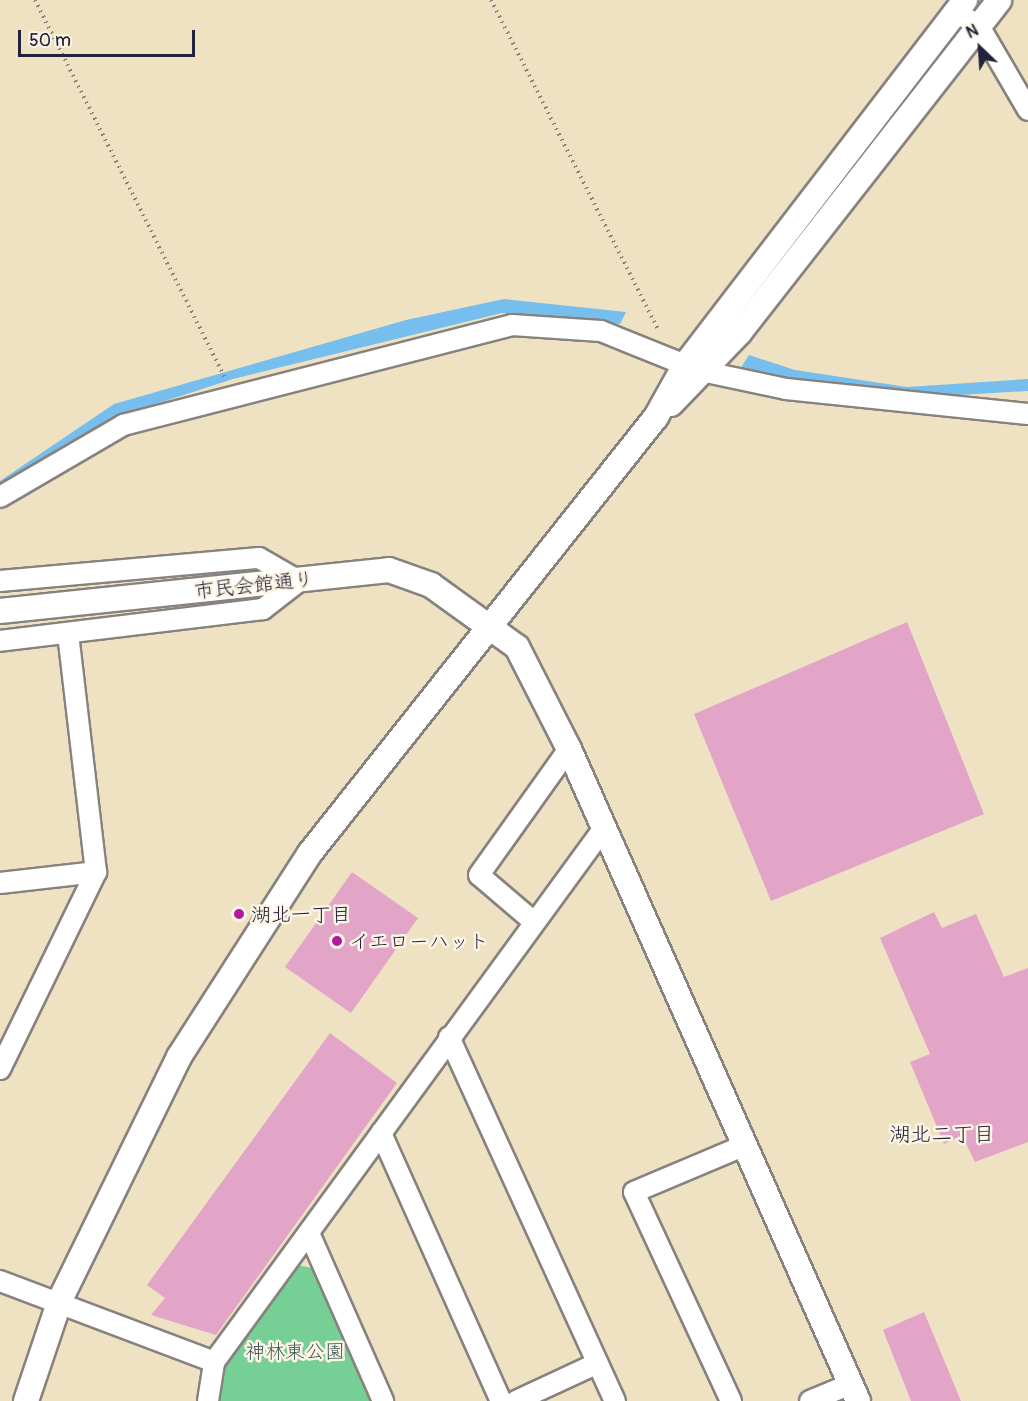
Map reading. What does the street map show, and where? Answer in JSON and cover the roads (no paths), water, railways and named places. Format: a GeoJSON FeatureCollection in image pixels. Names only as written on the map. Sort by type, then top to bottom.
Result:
{"type":"FeatureCollection","features":[{"type":"Feature","properties":{"kind":"street"},"geometry":{"type":"LineString","coordinates":[[26,1401],[60,1300],[179,1057],[234,968],[310,853],[492,628],[656,417],[688,365],[962,3],[988,14],[1028,110]]}},
{"type":"Feature","properties":{"kind":"street"},"geometry":{"type":"LineString","coordinates":[[688,365],[988,14]]}},
{"type":"Feature","properties":{"kind":"street"},"geometry":{"type":"LineString","coordinates":[[0,497],[123,425],[512,325],[601,331],[688,365],[786,389],[1028,414]]}},
{"type":"Feature","properties":{"kind":"street"},"geometry":{"type":"LineString","coordinates":[[0,581],[259,558],[299,580],[263,609],[0,641]]}},
{"type":"Feature","properties":{"kind":"street","name":"市民会館通り"},"geometry":{"type":"LineString","coordinates":[[0,611],[389,570],[431,585],[492,628],[528,663],[569,749],[855,1392]]}},
{"type":"Feature","properties":{"kind":"street"},"geometry":{"type":"LineString","coordinates":[[1,1064],[96,872],[68,634]]}},
{"type":"Feature","properties":{"kind":"street"},"geometry":{"type":"LineString","coordinates":[[534,922],[479,875],[569,749]]}},
{"type":"Feature","properties":{"kind":"street"},"geometry":{"type":"LineString","coordinates":[[208,1401],[214,1362],[604,828]]}},
{"type":"Feature","properties":{"kind":"street"},"geometry":{"type":"LineString","coordinates":[[0,883],[96,872]]}},
{"type":"Feature","properties":{"kind":"street"},"geometry":{"type":"LineString","coordinates":[[450,1036],[615,1401]]}},
{"type":"Feature","properties":{"kind":"street"},"geometry":{"type":"LineString","coordinates":[[381,1133],[501,1401]]}},
{"type":"Feature","properties":{"kind":"street"},"geometry":{"type":"LineString","coordinates":[[731,1401],[634,1192],[745,1145]]}},
{"type":"Feature","properties":{"kind":"street"},"geometry":{"type":"LineString","coordinates":[[309,1233],[383,1401]]}},
{"type":"Feature","properties":{"kind":"street"},"geometry":{"type":"LineString","coordinates":[[0,1281],[60,1300],[214,1362]]}},
{"type":"Feature","properties":{"kind":"street"},"geometry":{"type":"LineString","coordinates":[[516,1401],[598,1363]]}},
{"type":"Feature","properties":{"kind":"street"},"geometry":{"type":"LineString","coordinates":[[810,1401],[855,1392]]}},
{"type":"Feature","properties":{"kind":"water"},"geometry":{"type":"Polygon","coordinates":[[[504,299],[626,312],[620,324],[502,313],[233,379],[119,416],[0,491],[0,481],[114,404],[406,320],[504,299]]]}},
{"type":"Feature","properties":{"kind":"water"},"geometry":{"type":"Polygon","coordinates":[[[749,355],[795,370],[907,387],[1028,379],[1028,391],[909,398],[786,382],[740,369],[749,355]]]}},
{"type":"Feature","properties":{"kind":"place","name":"湖北一丁目"},"geometry":{"type":"Point","coordinates":[239,914]}},
{"type":"Feature","properties":{"kind":"place","name":"イエローハット"},"geometry":{"type":"Point","coordinates":[337,941]}},
{"type":"Feature","properties":{"kind":"district","name":"湖北二丁目"},"geometry":{"type":"Point","coordinates":[942,1135]}},
{"type":"Feature","properties":{"kind":"park label","name":"神林東公園"},"geometry":{"type":"Point","coordinates":[295,1351]}}]}
